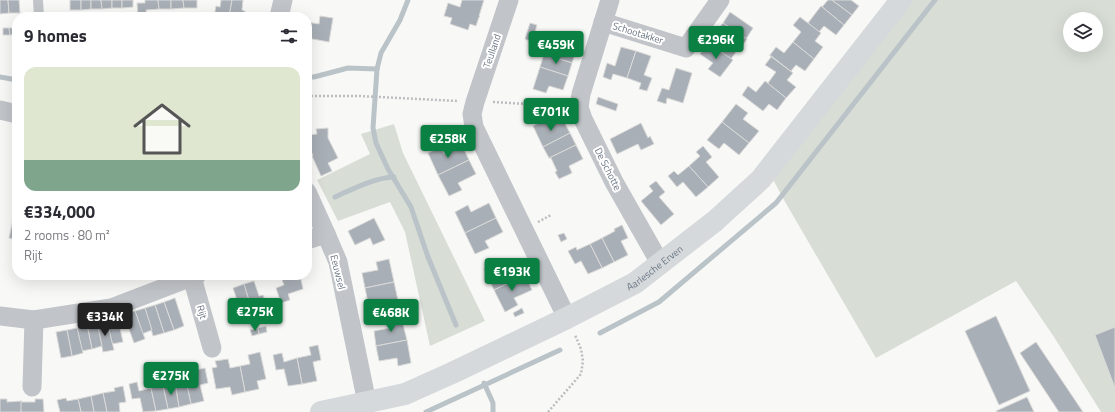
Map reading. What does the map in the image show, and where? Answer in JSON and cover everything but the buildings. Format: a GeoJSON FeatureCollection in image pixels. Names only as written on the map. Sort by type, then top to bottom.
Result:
{"type":"FeatureCollection","features":[{"type":"Feature","properties":{"kind":"street"},"geometry":{"type":"LineString","coordinates":[[280,12],[283,0]]}},
{"type":"Feature","properties":{"kind":"street","name":"Teulland"},"geometry":{"type":"LineString","coordinates":[[509,0],[475,102],[472,114],[474,127],[567,318]]}},
{"type":"Feature","properties":{"kind":"street"},"geometry":{"type":"LineString","coordinates":[[579,106],[581,94],[610,0]]}},
{"type":"Feature","properties":{"kind":"street","name":"Schootakker"},"geometry":{"type":"LineString","coordinates":[[603,22],[686,48],[720,0]]}},
{"type":"Feature","properties":{"kind":"street","name":"Aarlesche Erven"},"geometry":{"type":"LineString","coordinates":[[321,412],[405,394],[567,318],[635,283],[715,221],[761,179],[901,0]]}},
{"type":"Feature","properties":{"kind":"street","name":"De Schotte"},"geometry":{"type":"LineString","coordinates":[[579,106],[583,120],[614,182],[660,263]]}},
{"type":"Feature","properties":{"kind":"street","name":"Eeuwsel"},"geometry":{"type":"LineString","coordinates":[[312,203],[338,262],[366,403]]}},
{"type":"Feature","properties":{"kind":"street"},"geometry":{"type":"LineString","coordinates":[[312,238],[326,234]]}},
{"type":"Feature","properties":{"kind":"street","name":"Rijt"},"geometry":{"type":"LineString","coordinates":[[0,316],[34,320],[111,308],[184,280]]}},
{"type":"Feature","properties":{"kind":"street","name":"Rijt"},"geometry":{"type":"LineString","coordinates":[[196,280],[212,348]]}},
{"type":"Feature","properties":{"kind":"street"},"geometry":{"type":"LineString","coordinates":[[32,387],[34,320]]}},
{"type":"Feature","properties":{"kind":"lane"},"geometry":{"type":"LineString","coordinates":[[38,0],[39,12]]}},
{"type":"Feature","properties":{"kind":"path"},"geometry":{"type":"LineString","coordinates":[[312,96],[360,96],[579,106]]}},
{"type":"Feature","properties":{"kind":"path"},"geometry":{"type":"LineString","coordinates":[[548,412],[581,374],[583,361],[581,349],[567,318]]}},
{"type":"Feature","properties":{"kind":"shaded area"},"geometry":{"type":"Polygon","coordinates":[[[911,0],[1115,0],[1115,412],[1101,412],[1054,337],[1016,281],[876,358],[771,176],[911,0]]]}},
{"type":"Feature","properties":{"kind":"shaded area"},"geometry":{"type":"Polygon","coordinates":[[[394,124],[403,153],[485,321],[430,346],[405,232],[390,202],[338,221],[317,180],[370,154],[361,134],[394,124]]]}},
{"type":"Feature","properties":{"kind":"waterway"},"geometry":{"type":"LineString","coordinates":[[408,0],[400,20],[381,53],[377,69],[373,128],[376,143],[388,169],[411,207],[428,257],[456,325]]}},
{"type":"Feature","properties":{"kind":"waterway"},"geometry":{"type":"LineString","coordinates":[[600,333],[659,302],[776,203],[935,0]]}},
{"type":"Feature","properties":{"kind":"waterway"},"geometry":{"type":"LineString","coordinates":[[312,77],[348,68],[377,69]]}},
{"type":"Feature","properties":{"kind":"waterway"},"geometry":{"type":"LineString","coordinates":[[0,77],[12,79]]}},
{"type":"Feature","properties":{"kind":"waterway"},"geometry":{"type":"LineString","coordinates":[[335,197],[378,179],[394,177]]}},
{"type":"Feature","properties":{"kind":"waterway"},"geometry":{"type":"LineString","coordinates":[[426,412],[560,350]]}},
{"type":"Feature","properties":{"kind":"waterway"},"geometry":{"type":"LineString","coordinates":[[484,383],[493,403],[493,412]]}}]}
